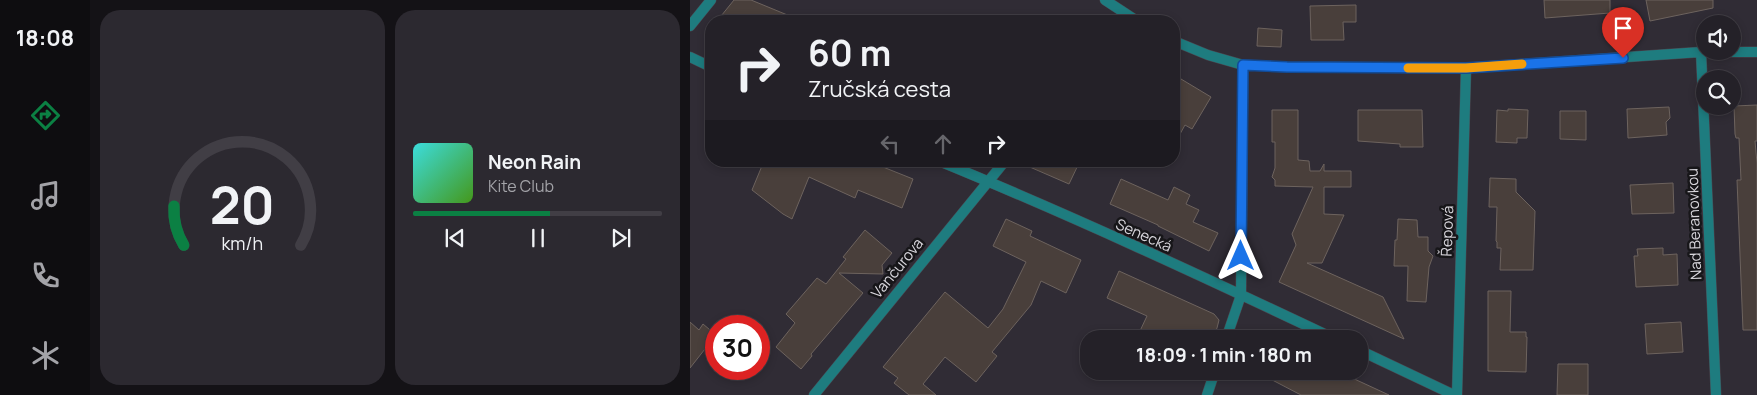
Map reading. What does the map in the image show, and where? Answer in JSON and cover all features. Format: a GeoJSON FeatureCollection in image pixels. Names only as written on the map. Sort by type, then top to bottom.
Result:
{"type":"FeatureCollection","features":[{"type":"Feature","properties":{"kind":"street"},"geometry":{"type":"LineString","coordinates":[[690,26],[711,0]]}},
{"type":"Feature","properties":{"kind":"street"},"geometry":{"type":"LineString","coordinates":[[1105,0],[1125,15]]}},
{"type":"Feature","properties":{"kind":"street"},"geometry":{"type":"LineString","coordinates":[[1180,43],[1208,55],[1243,65],[1287,67],[1466,68],[1696,52]]}},
{"type":"Feature","properties":{"kind":"street"},"geometry":{"type":"LineString","coordinates":[[1741,52],[1757,52]]}},
{"type":"Feature","properties":{"kind":"street"},"geometry":{"type":"LineString","coordinates":[[690,58],[705,64]]}},
{"type":"Feature","properties":{"kind":"street","name":"Nad Beranovkou"},"geometry":{"type":"LineString","coordinates":[[1701,60],[1716,395]]}},
{"type":"Feature","properties":{"kind":"street"},"geometry":{"type":"LineString","coordinates":[[1229,330],[1241,295],[1243,65]]}},
{"type":"Feature","properties":{"kind":"street","name":"Řepová"},"geometry":{"type":"LineString","coordinates":[[1456,395],[1466,68]]}},
{"type":"Feature","properties":{"kind":"street","name":"Senecká"},"geometry":{"type":"LineString","coordinates":[[954,167],[1316,330]]}},
{"type":"Feature","properties":{"kind":"street","name":"Vančurova"},"geometry":{"type":"LineString","coordinates":[[814,395],[1000,167]]}},
{"type":"Feature","properties":{"kind":"street"},"geometry":{"type":"LineString","coordinates":[[1368,354],[1456,395]]}},
{"type":"Feature","properties":{"kind":"street"},"geometry":{"type":"LineString","coordinates":[[1206,395],[1212,380]]}},
{"type":"Feature","properties":{"kind":"building"},"geometry":{"type":"Polygon","coordinates":[[[734,0],[751,0],[787,15],[722,15],[734,0]]]}},
{"type":"Feature","properties":{"kind":"building"},"geometry":{"type":"Polygon","coordinates":[[[1544,0],[1610,0],[1610,13],[1545,18],[1544,0]]]}},
{"type":"Feature","properties":{"kind":"building"},"geometry":{"type":"Polygon","coordinates":[[[1646,0],[1713,0],[1713,8],[1650,21],[1646,0]]]}},
{"type":"Feature","properties":{"kind":"building"},"geometry":{"type":"Polygon","coordinates":[[[1356,5],[1356,22],[1343,22],[1344,40],[1311,40],[1310,6],[1356,5]]]}},
{"type":"Feature","properties":{"kind":"building"},"geometry":{"type":"Polygon","coordinates":[[[1258,28],[1282,30],[1281,47],[1257,46],[1258,28]]]}},
{"type":"Feature","properties":{"kind":"building"},"geometry":{"type":"Polygon","coordinates":[[[1181,79],[1211,97],[1192,129],[1185,125],[1180,134],[1181,79]]]}},
{"type":"Feature","properties":{"kind":"building"},"geometry":{"type":"Polygon","coordinates":[[[1757,105],[1757,141],[1755,141],[1757,163],[1757,330],[1743,330],[1737,180],[1741,180],[1739,138],[1736,138],[1735,134],[1734,115],[1741,115],[1741,106],[1757,105]]]}},
{"type":"Feature","properties":{"kind":"building"},"geometry":{"type":"Polygon","coordinates":[[[1669,107],[1670,118],[1666,122],[1667,135],[1628,138],[1627,109],[1669,107]]]}},
{"type":"Feature","properties":{"kind":"building"},"geometry":{"type":"Polygon","coordinates":[[[1508,109],[1528,110],[1527,138],[1517,138],[1517,143],[1496,142],[1497,110],[1508,111],[1508,109]]]}},
{"type":"Feature","properties":{"kind":"building"},"geometry":{"type":"Polygon","coordinates":[[[1272,110],[1298,110],[1298,160],[1309,161],[1310,171],[1320,171],[1324,164],[1324,171],[1351,171],[1351,187],[1324,187],[1324,214],[1344,215],[1322,263],[1307,263],[1383,297],[1404,339],[1279,282],[1296,245],[1292,234],[1313,187],[1275,186],[1275,180],[1272,177],[1275,168],[1275,142],[1272,142],[1272,110]]]}},
{"type":"Feature","properties":{"kind":"building"},"geometry":{"type":"Polygon","coordinates":[[[1358,110],[1422,110],[1423,147],[1400,147],[1400,144],[1358,141],[1358,110]]]}},
{"type":"Feature","properties":{"kind":"building"},"geometry":{"type":"Polygon","coordinates":[[[1560,111],[1586,111],[1586,140],[1560,139],[1560,111]]]}},
{"type":"Feature","properties":{"kind":"building"},"geometry":{"type":"Polygon","coordinates":[[[762,167],[883,167],[913,179],[902,208],[858,190],[855,198],[809,177],[792,219],[752,190],[762,167]]]}},
{"type":"Feature","properties":{"kind":"building"},"geometry":{"type":"Polygon","coordinates":[[[1030,167],[1077,167],[1069,184],[1030,167]]]}},
{"type":"Feature","properties":{"kind":"building"},"geometry":{"type":"Polygon","coordinates":[[[1490,178],[1516,179],[1516,192],[1535,211],[1533,270],[1500,270],[1501,248],[1497,248],[1496,241],[1497,207],[1489,207],[1490,178]]]}},
{"type":"Feature","properties":{"kind":"building"},"geometry":{"type":"Polygon","coordinates":[[[1121,179],[1168,200],[1174,187],[1190,195],[1186,204],[1199,210],[1193,222],[1218,233],[1209,251],[1158,225],[1110,204],[1121,179]]]}},
{"type":"Feature","properties":{"kind":"building"},"geometry":{"type":"Polygon","coordinates":[[[1673,183],[1674,213],[1632,214],[1630,185],[1673,183]]]}},
{"type":"Feature","properties":{"kind":"building"},"geometry":{"type":"Polygon","coordinates":[[[1006,219],[1032,231],[1030,236],[1081,260],[1066,293],[1041,281],[1031,305],[992,352],[997,356],[976,382],[945,357],[923,384],[936,395],[909,395],[894,383],[898,378],[883,367],[945,292],[988,328],[1003,309],[1026,262],[993,246],[1006,219]]]}},
{"type":"Feature","properties":{"kind":"building"},"geometry":{"type":"Polygon","coordinates":[[[1398,219],[1417,220],[1418,237],[1428,237],[1428,251],[1433,256],[1429,267],[1426,302],[1407,301],[1408,266],[1394,266],[1398,219]]]}},
{"type":"Feature","properties":{"kind":"building"},"geometry":{"type":"Polygon","coordinates":[[[865,230],[892,253],[882,265],[883,274],[839,273],[863,293],[811,354],[812,356],[801,369],[776,347],[795,323],[786,314],[817,278],[826,284],[846,259],[843,257],[865,230]]]}},
{"type":"Feature","properties":{"kind":"building"},"geometry":{"type":"Polygon","coordinates":[[[1663,248],[1663,255],[1677,254],[1678,285],[1636,287],[1634,256],[1638,256],[1637,249],[1663,248]]]}},
{"type":"Feature","properties":{"kind":"building"},"geometry":{"type":"Polygon","coordinates":[[[1119,271],[1214,314],[1219,320],[1216,330],[1140,330],[1147,316],[1107,298],[1119,271]]]}},
{"type":"Feature","properties":{"kind":"building"},"geometry":{"type":"Polygon","coordinates":[[[1488,291],[1511,291],[1510,332],[1526,332],[1526,372],[1488,371],[1488,291]]]}},
{"type":"Feature","properties":{"kind":"building"},"geometry":{"type":"Polygon","coordinates":[[[690,322],[699,330],[703,324],[705,326],[705,349],[690,368],[690,322]]]}},
{"type":"Feature","properties":{"kind":"building"},"geometry":{"type":"Polygon","coordinates":[[[1681,322],[1683,352],[1647,354],[1645,324],[1681,322]]]}},
{"type":"Feature","properties":{"kind":"building"},"geometry":{"type":"Polygon","coordinates":[[[1558,364],[1588,364],[1588,395],[1557,395],[1558,364]]]}},
{"type":"Feature","properties":{"kind":"building"},"geometry":{"type":"Polygon","coordinates":[[[1272,380],[1356,380],[1389,395],[1301,395],[1272,380]]]}},
{"type":"Feature","properties":{"kind":"slow traffic"},"geometry":{"type":"LineString","coordinates":[[1408,68],[1466,68],[1522,64]]}},
{"type":"Feature","properties":{"kind":"route"},"geometry":{"type":"LineString","coordinates":[[1241,256],[1243,65],[1466,68],[1623,58]]}}]}
